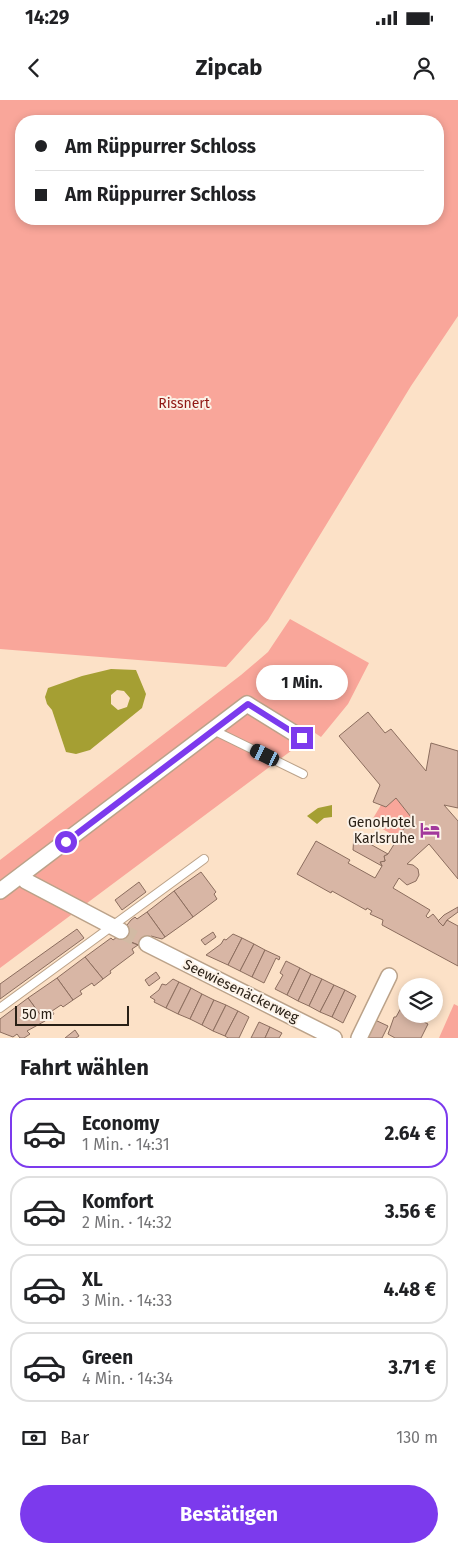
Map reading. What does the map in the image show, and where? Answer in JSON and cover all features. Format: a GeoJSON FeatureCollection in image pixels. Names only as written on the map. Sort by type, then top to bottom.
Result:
{"type":"FeatureCollection","features":[{"type":"Feature","properties":{"kind":"street"},"geometry":{"type":"LineString","coordinates":[[0,891],[248,704],[302,738]]}},
{"type":"Feature","properties":{"kind":"street"},"geometry":{"type":"LineString","coordinates":[[22,875],[26,881],[116,928]]}},
{"type":"Feature","properties":{"kind":"street","name":"Seewiesenäckerweg"},"geometry":{"type":"LineString","coordinates":[[147,944],[334,1038]]}},
{"type":"Feature","properties":{"kind":"street"},"geometry":{"type":"LineString","coordinates":[[359,1038],[389,976]]}},
{"type":"Feature","properties":{"kind":"lane"},"geometry":{"type":"LineString","coordinates":[[213,730],[303,774]]}},
{"type":"Feature","properties":{"kind":"lane"},"geometry":{"type":"LineString","coordinates":[[0,1008],[116,928],[204,860]]}},
{"type":"Feature","properties":{"kind":"green space","name":"Rissnert"},"geometry":{"type":"Polygon","coordinates":[[[0,100],[458,100],[458,316],[411,386],[268,620],[226,667],[0,649],[0,100]]]}},
{"type":"Feature","properties":{"kind":"green space"},"geometry":{"type":"Polygon","coordinates":[[[290,619],[369,663],[348,704],[321,737],[315,733],[0,968],[0,860],[241,675],[268,652],[290,619]]]}},
{"type":"Feature","properties":{"kind":"green space"},"geometry":{"type":"Polygon","coordinates":[[[396,798],[411,817],[398,838],[374,824],[372,820],[381,805],[386,807],[396,798]]]}},
{"type":"Feature","properties":{"kind":"green space"},"geometry":{"type":"Polygon","coordinates":[[[454,1004],[458,1006],[458,1038],[439,1038],[454,1004]]]}},
{"type":"Feature","properties":{"kind":"shaded area"},"geometry":{"type":"Polygon","coordinates":[[[111,669],[136,670],[146,694],[142,708],[90,750],[76,754],[66,752],[52,710],[47,704],[45,697],[48,688],[82,676],[111,669]],[[117,690],[111,695],[111,704],[118,710],[127,707],[130,698],[124,691],[117,690]]]}},
{"type":"Feature","properties":{"kind":"shaded area"},"geometry":{"type":"Polygon","coordinates":[[[332,805],[332,817],[324,818],[317,824],[307,816],[318,808],[332,805]]]}},
{"type":"Feature","properties":{"kind":"building"},"geometry":{"type":"Polygon","coordinates":[[[368,712],[385,733],[391,729],[426,771],[431,743],[458,751],[458,808],[444,805],[458,821],[458,879],[429,844],[407,864],[413,865],[418,869],[419,875],[416,881],[407,885],[399,878],[393,888],[430,910],[426,916],[428,918],[433,914],[443,926],[447,920],[458,926],[458,966],[382,925],[383,920],[370,914],[372,911],[367,908],[366,910],[332,891],[331,893],[297,874],[316,841],[350,860],[348,863],[375,878],[382,866],[380,862],[385,861],[384,856],[388,854],[411,817],[396,798],[386,807],[373,802],[380,785],[339,736],[368,712]]]}},
{"type":"Feature","properties":{"kind":"building"},"geometry":{"type":"Polygon","coordinates":[[[354,835],[388,854],[384,856],[385,861],[380,862],[382,866],[353,850],[354,835]]]}},
{"type":"Feature","properties":{"kind":"building"},"geometry":{"type":"Polygon","coordinates":[[[201,872],[216,892],[214,894],[217,899],[193,917],[174,891],[201,872]]]}},
{"type":"Feature","properties":{"kind":"building"},"geometry":{"type":"Polygon","coordinates":[[[139,882],[146,892],[122,910],[115,900],[139,882]]]}},
{"type":"Feature","properties":{"kind":"building"},"geometry":{"type":"Polygon","coordinates":[[[174,891],[193,917],[165,937],[147,912],[174,891]]]}},
{"type":"Feature","properties":{"kind":"building"},"geometry":{"type":"Polygon","coordinates":[[[458,907],[458,912],[447,920],[443,926],[438,921],[444,915],[458,907]]]}},
{"type":"Feature","properties":{"kind":"building"},"geometry":{"type":"Polygon","coordinates":[[[147,912],[165,937],[162,939],[151,936],[146,948],[114,935],[126,926],[130,928],[127,925],[131,920],[135,917],[137,919],[147,912]]]}},
{"type":"Feature","properties":{"kind":"building"},"geometry":{"type":"Polygon","coordinates":[[[77,929],[84,938],[0,999],[0,984],[77,929]]]}},
{"type":"Feature","properties":{"kind":"building"},"geometry":{"type":"Polygon","coordinates":[[[213,932],[216,937],[205,945],[201,940],[213,932]]]}},
{"type":"Feature","properties":{"kind":"building"},"geometry":{"type":"Polygon","coordinates":[[[233,934],[242,938],[228,965],[206,955],[221,944],[224,939],[226,940],[233,934]]]}},
{"type":"Feature","properties":{"kind":"building"},"geometry":{"type":"Polygon","coordinates":[[[117,937],[138,945],[132,949],[134,953],[110,971],[111,973],[103,979],[85,957],[111,938],[113,940],[117,937]]]}},
{"type":"Feature","properties":{"kind":"building"},"geometry":{"type":"Polygon","coordinates":[[[242,938],[254,944],[240,971],[228,965],[242,938]]]}},
{"type":"Feature","properties":{"kind":"building"},"geometry":{"type":"Polygon","coordinates":[[[254,944],[265,950],[252,977],[240,971],[254,944]]]}},
{"type":"Feature","properties":{"kind":"building"},"geometry":{"type":"Polygon","coordinates":[[[265,950],[280,957],[279,960],[276,958],[264,983],[252,977],[265,950]]]}},
{"type":"Feature","properties":{"kind":"building"},"geometry":{"type":"Polygon","coordinates":[[[85,957],[103,979],[94,986],[92,983],[80,991],[82,994],[73,1000],[57,978],[85,957]]]}},
{"type":"Feature","properties":{"kind":"building"},"geometry":{"type":"Polygon","coordinates":[[[286,961],[300,968],[287,995],[275,989],[283,975],[280,973],[286,961]]]}},
{"type":"Feature","properties":{"kind":"building"},"geometry":{"type":"Polygon","coordinates":[[[300,968],[311,974],[298,1001],[287,995],[300,968]]]}},
{"type":"Feature","properties":{"kind":"building"},"geometry":{"type":"Polygon","coordinates":[[[156,972],[160,978],[149,986],[145,980],[156,972]]]}},
{"type":"Feature","properties":{"kind":"building"},"geometry":{"type":"Polygon","coordinates":[[[311,974],[322,979],[309,1006],[298,1001],[311,974]]]}},
{"type":"Feature","properties":{"kind":"building"},"geometry":{"type":"Polygon","coordinates":[[[57,978],[73,1000],[63,1007],[61,1005],[52,1011],[54,1014],[45,1021],[28,998],[57,978]]]}},
{"type":"Feature","properties":{"kind":"building"},"geometry":{"type":"Polygon","coordinates":[[[173,979],[179,982],[166,1008],[154,1002],[155,1000],[150,997],[159,990],[162,984],[166,985],[173,979]]]}},
{"type":"Feature","properties":{"kind":"building"},"geometry":{"type":"Polygon","coordinates":[[[322,979],[334,985],[320,1012],[309,1006],[322,979]]]}},
{"type":"Feature","properties":{"kind":"building"},"geometry":{"type":"Polygon","coordinates":[[[179,982],[191,988],[178,1014],[166,1008],[179,982]]]}},
{"type":"Feature","properties":{"kind":"building"},"geometry":{"type":"Polygon","coordinates":[[[334,985],[345,990],[332,1017],[320,1012],[334,985]]]}},
{"type":"Feature","properties":{"kind":"building"},"geometry":{"type":"Polygon","coordinates":[[[191,988],[202,994],[190,1019],[178,1014],[191,988]]]}},
{"type":"Feature","properties":{"kind":"building"},"geometry":{"type":"Polygon","coordinates":[[[345,990],[356,996],[343,1023],[332,1017],[345,990]]]}},
{"type":"Feature","properties":{"kind":"building"},"geometry":{"type":"Polygon","coordinates":[[[202,994],[214,1000],[202,1025],[190,1019],[202,994]]]}},
{"type":"Feature","properties":{"kind":"building"},"geometry":{"type":"Polygon","coordinates":[[[28,998],[45,1021],[27,1031],[30,1034],[24,1038],[20,1038],[17,1034],[13,1037],[0,1032],[0,1019],[28,998]]]}},
{"type":"Feature","properties":{"kind":"building"},"geometry":{"type":"Polygon","coordinates":[[[214,1000],[226,1005],[213,1031],[202,1025],[214,1000]]]}},
{"type":"Feature","properties":{"kind":"building"},"geometry":{"type":"Polygon","coordinates":[[[226,1005],[238,1011],[225,1036],[213,1031],[226,1005]]]}},
{"type":"Feature","properties":{"kind":"building"},"geometry":{"type":"Polygon","coordinates":[[[238,1011],[249,1017],[239,1038],[228,1038],[225,1036],[238,1011]]]}},
{"type":"Feature","properties":{"kind":"building"},"geometry":{"type":"Polygon","coordinates":[[[398,1013],[398,1023],[428,1024],[421,1038],[395,1038],[388,1034],[394,1017],[398,1013]]]}},
{"type":"Feature","properties":{"kind":"building"},"geometry":{"type":"Polygon","coordinates":[[[375,1020],[388,1026],[382,1038],[366,1038],[375,1020]]]}},
{"type":"Feature","properties":{"kind":"building"},"geometry":{"type":"Polygon","coordinates":[[[259,1022],[270,1027],[265,1038],[251,1038],[259,1022]]]}},
{"type":"Feature","properties":{"kind":"building"},"geometry":{"type":"Polygon","coordinates":[[[270,1027],[282,1033],[279,1038],[265,1038],[270,1027]]]}},
{"type":"Feature","properties":{"kind":"building"},"geometry":{"type":"Polygon","coordinates":[[[75,1030],[79,1036],[76,1038],[65,1038],[75,1030]]]}},
{"type":"Feature","properties":{"kind":"tunnel"},"geometry":{"type":"LineString","coordinates":[[121,931],[147,944]]}},
{"type":"Feature","properties":{"kind":"place","name":"GenoHotel Karlsruhe"},"geometry":{"type":"Point","coordinates":[430,830]}},
{"type":"Feature","properties":{"kind":"route"},"geometry":{"type":"LineString","coordinates":[[66,842],[248,704],[302,738]]}}]}
